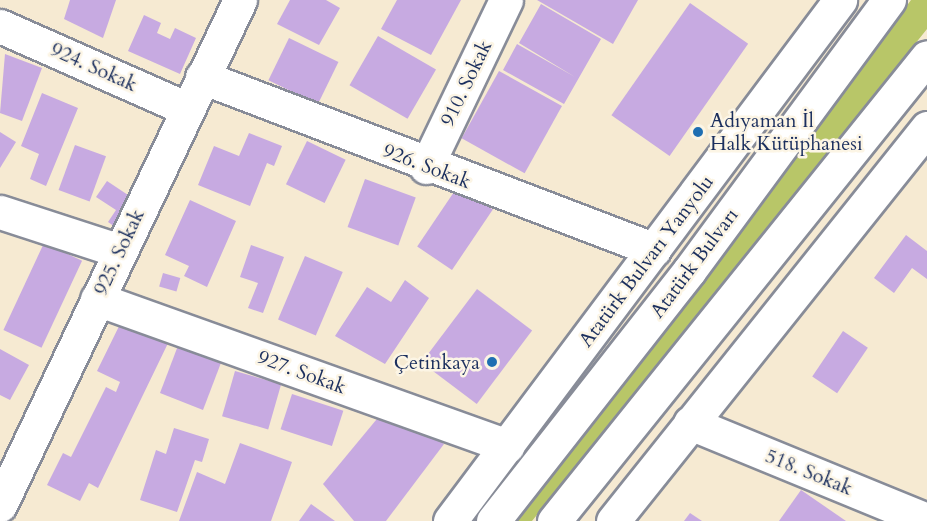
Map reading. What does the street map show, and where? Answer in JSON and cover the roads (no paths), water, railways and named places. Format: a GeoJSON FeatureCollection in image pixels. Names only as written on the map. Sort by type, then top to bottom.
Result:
{"type":"FeatureCollection","features":[{"type":"Feature","properties":{"kind":"main road","name":"925. Sokak"},"geometry":{"type":"LineString","coordinates":[[0,505],[240,0]]}},
{"type":"Feature","properties":{"kind":"main road","name":"910. Sokak"},"geometry":{"type":"LineString","coordinates":[[426,167],[506,0]]}},
{"type":"Feature","properties":{"kind":"main road","name":"Atatürk Bulvarı Yanyolu"},"geometry":{"type":"LineString","coordinates":[[450,521],[840,0]]}},
{"type":"Feature","properties":{"kind":"main road","name":"Atatürk Bulvarı"},"geometry":{"type":"LineString","coordinates":[[493,521],[689,271],[889,0]]}},
{"type":"Feature","properties":{"kind":"main road","name":"924. Sokak"},"geometry":{"type":"LineString","coordinates":[[0,26],[187,109]]}},
{"type":"Feature","properties":{"kind":"main road"},"geometry":{"type":"LineString","coordinates":[[554,521],[927,57]]}},
{"type":"Feature","properties":{"kind":"main road","name":"926. Sokak"},"geometry":{"type":"LineString","coordinates":[[202,77],[426,167],[654,250]]}},
{"type":"Feature","properties":{"kind":"main road"},"geometry":{"type":"LineString","coordinates":[[613,521],[927,128]]}},
{"type":"Feature","properties":{"kind":"main road"},"geometry":{"type":"LineString","coordinates":[[0,212],[120,251]]}},
{"type":"Feature","properties":{"kind":"main road","name":"927. Sokak"},"geometry":{"type":"LineString","coordinates":[[97,299],[507,446]]}},
{"type":"Feature","properties":{"kind":"main road","name":"518. Sokak"},"geometry":{"type":"LineString","coordinates":[[690,423],[927,520]]}},
{"type":"Feature","properties":{"kind":"place","name":"Adıyaman İl Halk Kütüphanesi"},"geometry":{"type":"Point","coordinates":[698,132]}},
{"type":"Feature","properties":{"kind":"place","name":"Çetinkaya"},"geometry":{"type":"Point","coordinates":[492,362]}}]}
